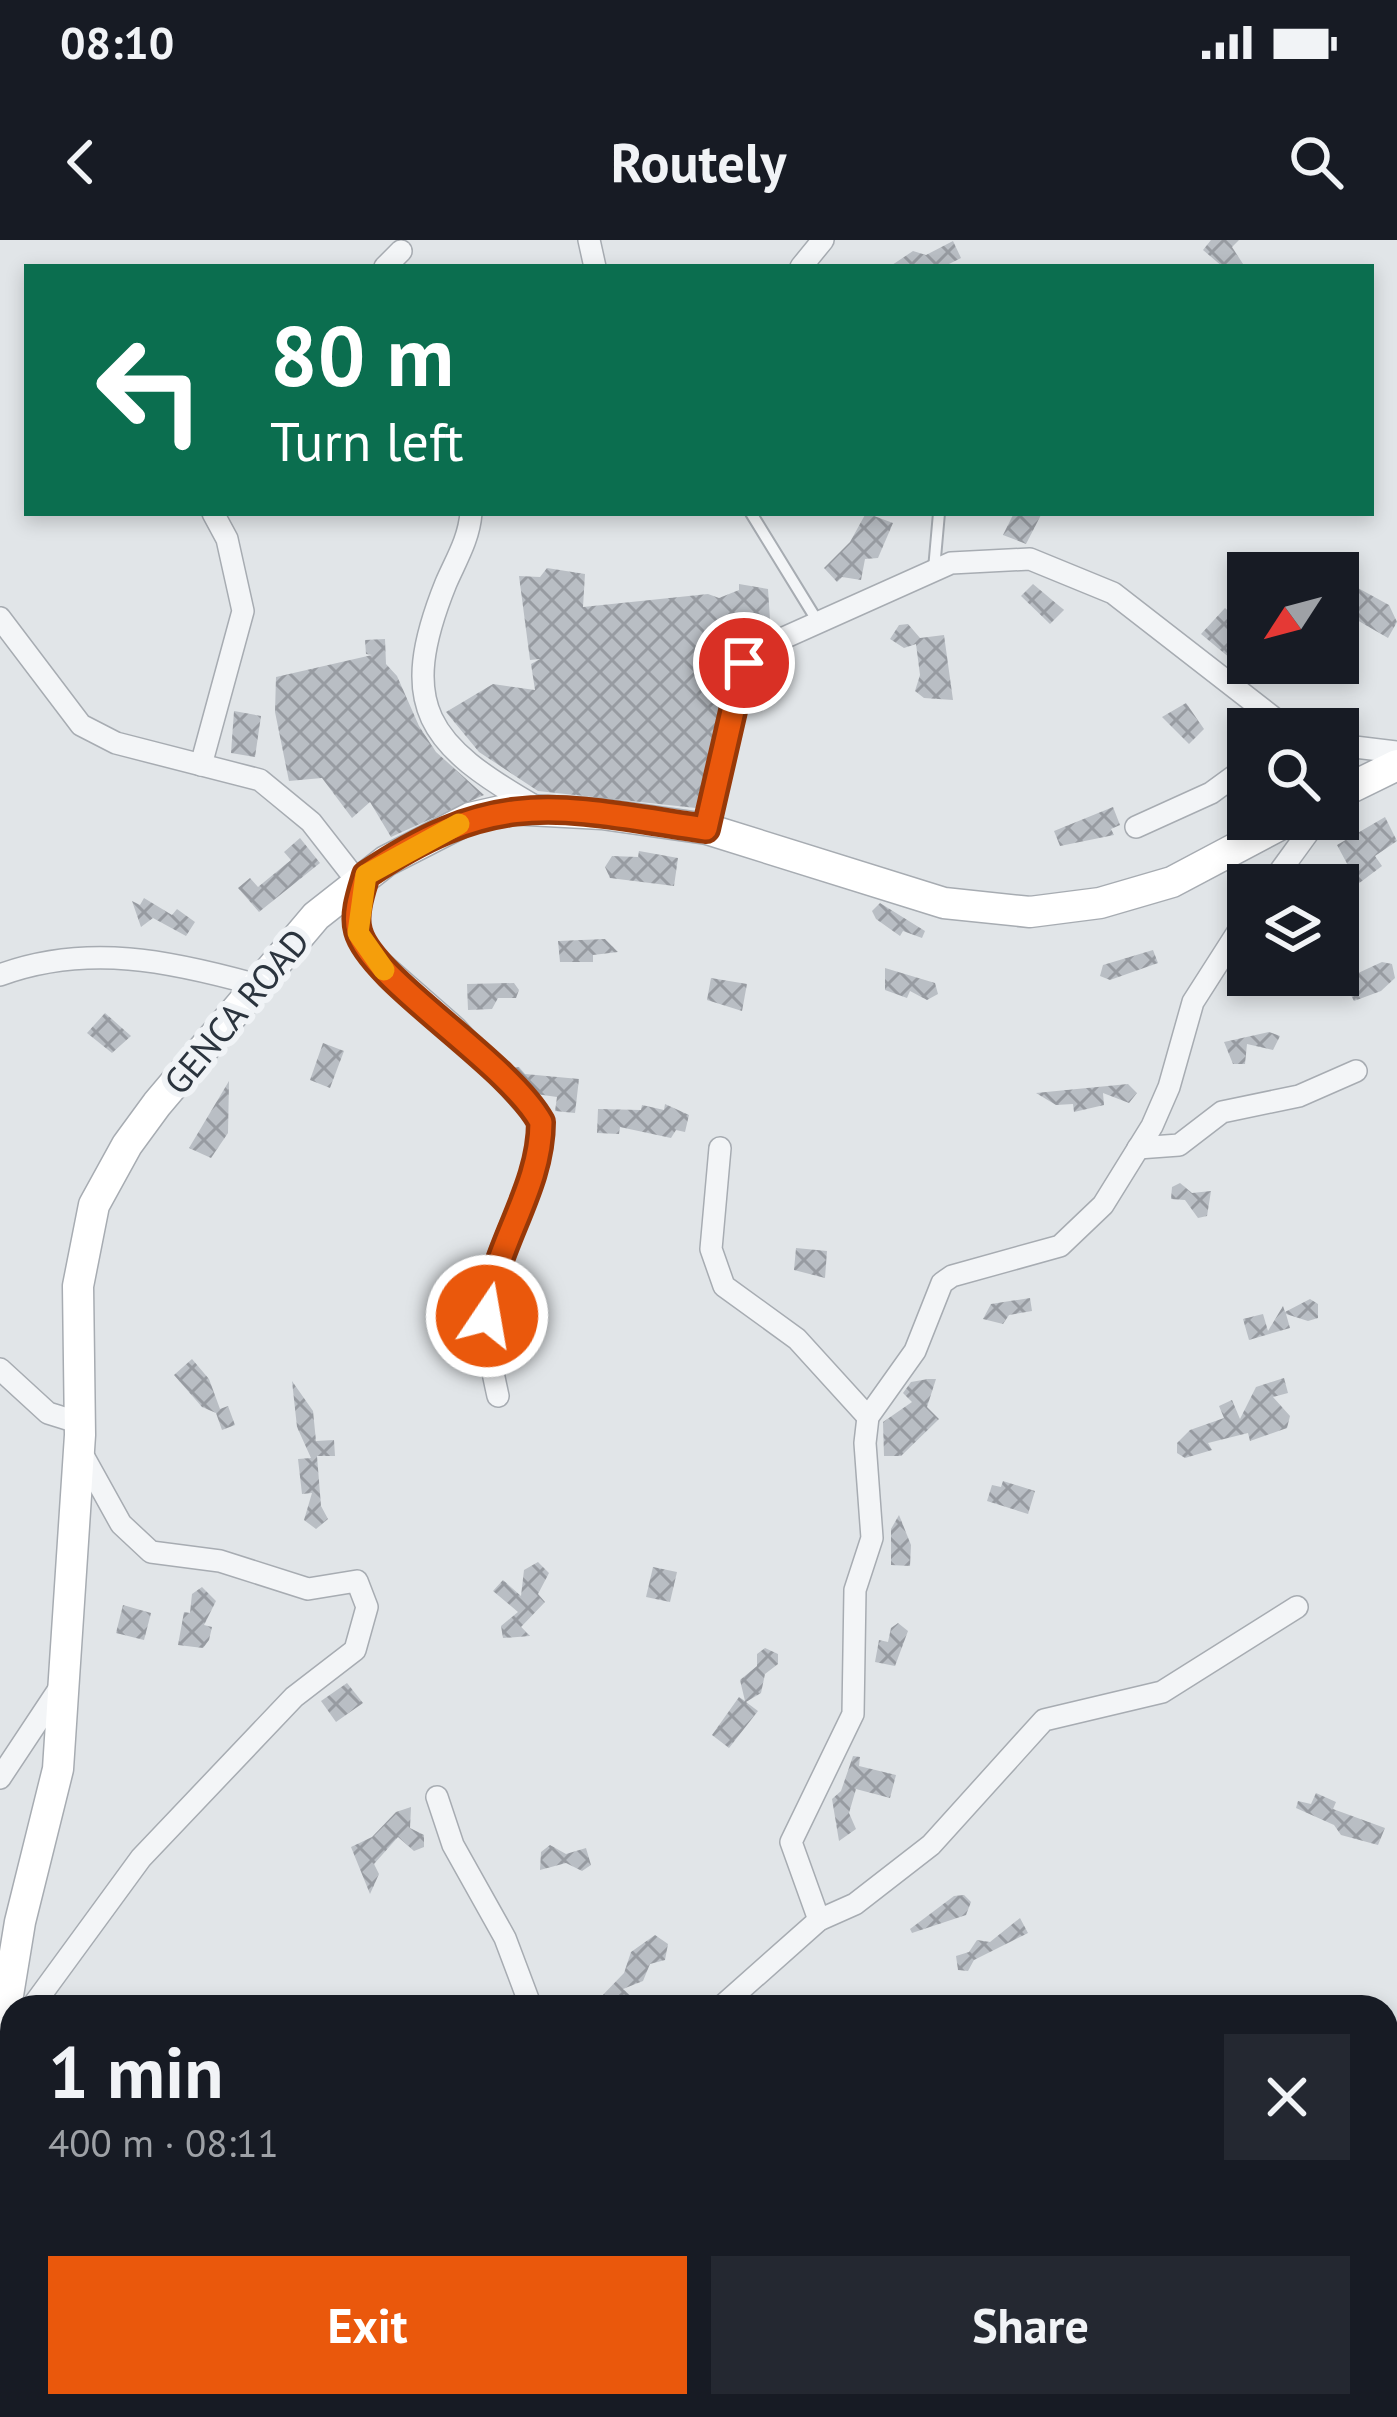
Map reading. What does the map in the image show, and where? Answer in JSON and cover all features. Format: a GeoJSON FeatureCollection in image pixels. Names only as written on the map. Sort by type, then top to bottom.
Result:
{"type":"FeatureCollection","features":[{"type":"Feature","properties":{"kind":"street"},"geometry":{"type":"LineString","coordinates":[[804,264],[824,240]]}},
{"type":"Feature","properties":{"kind":"street"},"geometry":{"type":"LineString","coordinates":[[201,765],[243,611],[226,539],[214,516]]}},
{"type":"Feature","properties":{"kind":"street"},"geometry":{"type":"LineString","coordinates":[[469,516],[427,647],[421,695],[431,720],[460,758],[536,808]]}},
{"type":"Feature","properties":{"kind":"street"},"geometry":{"type":"LineString","coordinates":[[706,829],[744,663],[759,649],[934,569],[986,558],[1030,559],[1095,585],[1148,617],[1262,708]]}},
{"type":"Feature","properties":{"kind":"street"},"geometry":{"type":"LineString","coordinates":[[0,618],[70,713],[94,735],[260,779],[285,797],[362,878],[357,921],[367,950],[455,1028],[541,1122],[523,1206],[489,1289],[488,1351],[498,1396]]}},
{"type":"Feature","properties":{"kind":"street"},"geometry":{"type":"LineString","coordinates":[[1359,747],[1397,752]]}},
{"type":"Feature","properties":{"kind":"street"},"geometry":{"type":"LineString","coordinates":[[1359,784],[1397,765]]}},
{"type":"Feature","properties":{"kind":"street"},"geometry":{"type":"LineString","coordinates":[[1136,826],[1227,781]]}},
{"type":"Feature","properties":{"kind":"street","name":"GENCA ROAD"},"geometry":{"type":"LineString","coordinates":[[8,1995],[20,1922],[58,1769],[80,1436],[78,1286],[94,1205],[127,1144],[316,916],[362,878],[470,818],[536,808],[706,829],[944,903],[1030,912],[1100,903],[1172,882],[1251,840]]}},
{"type":"Feature","properties":{"kind":"street"},"geometry":{"type":"LineString","coordinates":[[819,1920],[791,1842],[853,1714],[855,1590],[872,1538],[865,1443],[868,1417],[915,1351],[942,1283],[952,1276],[1060,1246],[1102,1204],[1169,1087],[1192,1002],[1227,948]]}},
{"type":"Feature","properties":{"kind":"street"},"geometry":{"type":"LineString","coordinates":[[0,975],[77,957],[137,958],[257,985]]}},
{"type":"Feature","properties":{"kind":"street"},"geometry":{"type":"LineString","coordinates":[[1138,1148],[1179,1145],[1222,1112],[1299,1096],[1356,1071]]}},
{"type":"Feature","properties":{"kind":"street"},"geometry":{"type":"LineString","coordinates":[[720,1148],[711,1250],[724,1286],[797,1339],[868,1417]]}},
{"type":"Feature","properties":{"kind":"street"},"geometry":{"type":"LineString","coordinates":[[0,1370],[80,1436],[140,1547],[167,1556],[220,1561],[308,1589],[357,1580],[367,1607],[355,1651],[294,1697],[150,1847],[41,1995]]}},
{"type":"Feature","properties":{"kind":"street"},"geometry":{"type":"LineString","coordinates":[[735,1995],[819,1920],[855,1904],[931,1845],[1044,1720],[1162,1692],[1297,1606]]}},
{"type":"Feature","properties":{"kind":"street"},"geometry":{"type":"LineString","coordinates":[[0,1778],[64,1680]]}},
{"type":"Feature","properties":{"kind":"street"},"geometry":{"type":"LineString","coordinates":[[437,1797],[453,1845],[505,1938],[526,1995]]}},
{"type":"Feature","properties":{"kind":"lane"},"geometry":{"type":"LineString","coordinates":[[753,516],[818,622]]}},
{"type":"Feature","properties":{"kind":"lane"},"geometry":{"type":"LineString","coordinates":[[934,569],[939,516]]}},
{"type":"Feature","properties":{"kind":"building"},"geometry":{"type":"Polygon","coordinates":[[[1211,240],[1239,240],[1232,247],[1243,264],[1219,264],[1203,250],[1211,240]]]}},
{"type":"Feature","properties":{"kind":"building"},"geometry":{"type":"Polygon","coordinates":[[[953,241],[961,258],[949,264],[894,264],[913,251],[926,255],[953,241]]]}},
{"type":"Feature","properties":{"kind":"building"},"geometry":{"type":"Polygon","coordinates":[[[864,516],[893,523],[878,558],[865,559],[861,580],[842,577],[837,582],[824,568],[850,542],[864,516]]]}},
{"type":"Feature","properties":{"kind":"building"},"geometry":{"type":"Polygon","coordinates":[[[1012,516],[1040,516],[1026,544],[1003,535],[1012,516]]]}},
{"type":"Feature","properties":{"kind":"building"},"geometry":{"type":"Polygon","coordinates":[[[547,568],[585,574],[583,607],[708,594],[719,598],[739,590],[739,584],[768,589],[770,620],[739,622],[696,808],[538,791],[479,752],[446,712],[493,684],[535,690],[531,664],[540,659],[530,660],[519,576],[540,577],[547,568]]]}},
{"type":"Feature","properties":{"kind":"building"},"geometry":{"type":"Polygon","coordinates":[[[1033,584],[1064,610],[1050,624],[1021,596],[1033,584]]]}},
{"type":"Feature","properties":{"kind":"building"},"geometry":{"type":"Polygon","coordinates":[[[1359,589],[1389,605],[1397,622],[1388,638],[1359,621],[1359,589]]]}},
{"type":"Feature","properties":{"kind":"building"},"geometry":{"type":"Polygon","coordinates":[[[1225,608],[1227,610],[1227,656],[1201,634],[1225,608]]]}},
{"type":"Feature","properties":{"kind":"building"},"geometry":{"type":"Polygon","coordinates":[[[908,624],[920,638],[944,635],[953,700],[924,698],[915,691],[920,675],[916,644],[904,648],[890,639],[899,625],[908,624]]]}},
{"type":"Feature","properties":{"kind":"building"},"geometry":{"type":"Polygon","coordinates":[[[385,639],[386,664],[397,676],[419,726],[436,752],[484,795],[391,837],[370,802],[352,818],[322,778],[289,781],[275,712],[276,677],[372,655],[366,654],[365,640],[385,639]]]}},
{"type":"Feature","properties":{"kind":"building"},"geometry":{"type":"Polygon","coordinates":[[[1186,703],[1204,729],[1189,744],[1162,717],[1186,703]]]}},
{"type":"Feature","properties":{"kind":"building"},"geometry":{"type":"Polygon","coordinates":[[[234,711],[261,716],[255,757],[231,753],[234,711]]]}},
{"type":"Feature","properties":{"kind":"building"},"geometry":{"type":"Polygon","coordinates":[[[1113,807],[1120,825],[1111,829],[1114,835],[1060,846],[1054,831],[1113,807]]]}},
{"type":"Feature","properties":{"kind":"building"},"geometry":{"type":"Polygon","coordinates":[[[1385,817],[1397,841],[1375,856],[1382,866],[1359,883],[1359,864],[1347,864],[1337,845],[1359,840],[1359,832],[1385,817]]]}},
{"type":"Feature","properties":{"kind":"building"},"geometry":{"type":"Polygon","coordinates":[[[300,838],[320,863],[259,912],[238,888],[250,878],[258,887],[291,860],[284,852],[300,838]]]}},
{"type":"Feature","properties":{"kind":"building"},"geometry":{"type":"Polygon","coordinates":[[[639,851],[678,858],[674,886],[610,878],[605,867],[612,856],[638,857],[639,851]]]}},
{"type":"Feature","properties":{"kind":"building"},"geometry":{"type":"Polygon","coordinates":[[[144,898],[172,915],[177,909],[195,922],[186,936],[153,918],[141,927],[132,901],[140,905],[144,898]]]}},
{"type":"Feature","properties":{"kind":"building"},"geometry":{"type":"Polygon","coordinates":[[[880,903],[925,931],[922,938],[903,931],[900,936],[876,919],[872,911],[880,903]]]}},
{"type":"Feature","properties":{"kind":"building"},"geometry":{"type":"Polygon","coordinates":[[[605,939],[618,952],[593,955],[593,962],[560,962],[558,941],[605,939]]]}},
{"type":"Feature","properties":{"kind":"building"},"geometry":{"type":"Polygon","coordinates":[[[1153,950],[1158,963],[1110,980],[1100,976],[1103,965],[1153,950]]]}},
{"type":"Feature","properties":{"kind":"building"},"geometry":{"type":"Polygon","coordinates":[[[1382,962],[1392,964],[1395,978],[1381,991],[1354,1001],[1351,996],[1359,996],[1359,973],[1382,962]]]}},
{"type":"Feature","properties":{"kind":"building"},"geometry":{"type":"Polygon","coordinates":[[[885,968],[935,983],[938,994],[927,1000],[910,991],[907,998],[885,990],[885,968]]]}},
{"type":"Feature","properties":{"kind":"building"},"geometry":{"type":"Polygon","coordinates":[[[711,978],[747,984],[742,1011],[707,1000],[711,978]]]}},
{"type":"Feature","properties":{"kind":"building"},"geometry":{"type":"Polygon","coordinates":[[[514,983],[519,990],[516,998],[498,998],[492,1009],[468,1010],[467,984],[514,983]]]}},
{"type":"Feature","properties":{"kind":"building"},"geometry":{"type":"Polygon","coordinates":[[[105,1013],[131,1036],[112,1053],[87,1033],[105,1013]]]}},
{"type":"Feature","properties":{"kind":"building"},"geometry":{"type":"Polygon","coordinates":[[[1269,1032],[1280,1036],[1273,1050],[1247,1044],[1245,1064],[1233,1064],[1224,1042],[1269,1032]]]}},
{"type":"Feature","properties":{"kind":"building"},"geometry":{"type":"Polygon","coordinates":[[[323,1043],[344,1051],[330,1088],[310,1080],[323,1043]]]}},
{"type":"Feature","properties":{"kind":"building"},"geometry":{"type":"Polygon","coordinates":[[[519,1067],[525,1074],[579,1079],[575,1113],[555,1111],[557,1097],[536,1094],[512,1068],[519,1067]]]}},
{"type":"Feature","properties":{"kind":"building"},"geometry":{"type":"Polygon","coordinates":[[[229,1081],[228,1133],[211,1158],[189,1148],[229,1081]]]}},
{"type":"Feature","properties":{"kind":"building"},"geometry":{"type":"Polygon","coordinates":[[[1128,1084],[1137,1093],[1129,1103],[1103,1093],[1104,1105],[1074,1112],[1073,1104],[1056,1105],[1036,1093],[1128,1084]]]}},
{"type":"Feature","properties":{"kind":"building"},"geometry":{"type":"Polygon","coordinates":[[[665,1104],[689,1115],[685,1132],[676,1130],[671,1138],[620,1127],[619,1134],[597,1133],[598,1109],[641,1110],[642,1105],[664,1110],[665,1104]]]}},
{"type":"Feature","properties":{"kind":"building"},"geometry":{"type":"Polygon","coordinates":[[[1180,1183],[1192,1193],[1211,1191],[1207,1216],[1198,1218],[1185,1200],[1171,1199],[1172,1187],[1180,1183]]]}},
{"type":"Feature","properties":{"kind":"building"},"geometry":{"type":"Polygon","coordinates":[[[796,1248],[827,1251],[825,1278],[794,1270],[796,1248]]]}},
{"type":"Feature","properties":{"kind":"building"},"geometry":{"type":"Polygon","coordinates":[[[1030,1298],[1032,1311],[1009,1315],[1003,1324],[983,1319],[991,1304],[1030,1298]]]}},
{"type":"Feature","properties":{"kind":"building"},"geometry":{"type":"Polygon","coordinates":[[[1310,1299],[1318,1304],[1318,1318],[1308,1321],[1286,1314],[1290,1328],[1249,1340],[1243,1319],[1263,1314],[1268,1331],[1283,1306],[1285,1312],[1310,1299]]]}},
{"type":"Feature","properties":{"kind":"building"},"geometry":{"type":"Polygon","coordinates":[[[192,1359],[209,1379],[220,1409],[228,1406],[235,1425],[222,1430],[216,1413],[202,1407],[174,1375],[192,1359]]]}},
{"type":"Feature","properties":{"kind":"building"},"geometry":{"type":"Polygon","coordinates":[[[1284,1378],[1288,1393],[1273,1397],[1290,1416],[1287,1428],[1250,1441],[1248,1433],[1208,1443],[1212,1450],[1185,1458],[1177,1453],[1177,1443],[1190,1430],[1224,1418],[1219,1406],[1232,1400],[1240,1419],[1256,1387],[1284,1378]]]}},
{"type":"Feature","properties":{"kind":"building"},"geometry":{"type":"Polygon","coordinates":[[[936,1379],[927,1407],[939,1419],[901,1456],[884,1456],[883,1422],[912,1402],[903,1393],[911,1382],[936,1379]]]}},
{"type":"Feature","properties":{"kind":"building"},"geometry":{"type":"Polygon","coordinates":[[[292,1381],[313,1411],[316,1441],[334,1440],[335,1456],[317,1456],[321,1506],[328,1519],[316,1529],[304,1520],[312,1493],[302,1494],[298,1459],[311,1458],[297,1427],[292,1381]]]}},
{"type":"Feature","properties":{"kind":"building"},"geometry":{"type":"Polygon","coordinates":[[[1003,1481],[1035,1491],[1028,1514],[987,1501],[992,1485],[1001,1487],[1003,1481]]]}},
{"type":"Feature","properties":{"kind":"building"},"geometry":{"type":"Polygon","coordinates":[[[899,1515],[911,1545],[910,1566],[891,1565],[891,1529],[899,1515]]]}},
{"type":"Feature","properties":{"kind":"building"},"geometry":{"type":"Polygon","coordinates":[[[538,1562],[549,1573],[538,1594],[545,1602],[521,1627],[530,1636],[503,1638],[501,1626],[518,1612],[493,1591],[503,1580],[521,1596],[524,1570],[538,1562]]]}},
{"type":"Feature","properties":{"kind":"building"},"geometry":{"type":"Polygon","coordinates":[[[653,1567],[677,1572],[670,1602],[646,1597],[653,1567]]]}},
{"type":"Feature","properties":{"kind":"building"},"geometry":{"type":"Polygon","coordinates":[[[202,1587],[216,1601],[204,1625],[212,1627],[209,1640],[203,1648],[178,1645],[184,1612],[190,1613],[192,1594],[202,1587]]]}},
{"type":"Feature","properties":{"kind":"building"},"geometry":{"type":"Polygon","coordinates":[[[123,1605],[151,1613],[144,1640],[116,1633],[123,1605]]]}},
{"type":"Feature","properties":{"kind":"building"},"geometry":{"type":"Polygon","coordinates":[[[898,1623],[908,1631],[895,1666],[875,1662],[879,1640],[888,1642],[891,1628],[898,1623]]]}},
{"type":"Feature","properties":{"kind":"building"},"geometry":{"type":"Polygon","coordinates":[[[765,1648],[778,1654],[778,1664],[765,1674],[761,1693],[746,1702],[758,1711],[729,1748],[712,1735],[739,1697],[745,1701],[740,1680],[757,1666],[757,1654],[765,1648]]]}},
{"type":"Feature","properties":{"kind":"building"},"geometry":{"type":"Polygon","coordinates":[[[347,1683],[363,1703],[336,1722],[321,1701],[347,1683]]]}},
{"type":"Feature","properties":{"kind":"building"},"geometry":{"type":"Polygon","coordinates":[[[853,1756],[860,1757],[859,1766],[896,1775],[890,1798],[856,1789],[849,1813],[856,1829],[839,1841],[832,1799],[841,1791],[853,1756]]]}},
{"type":"Feature","properties":{"kind":"building"},"geometry":{"type":"Polygon","coordinates":[[[1316,1793],[1336,1802],[1333,1809],[1385,1828],[1378,1845],[1341,1835],[1334,1825],[1296,1808],[1298,1801],[1311,1804],[1316,1793]]]}},
{"type":"Feature","properties":{"kind":"building"},"geometry":{"type":"Polygon","coordinates":[[[411,1807],[410,1828],[424,1835],[424,1847],[414,1851],[398,1837],[374,1864],[379,1874],[370,1894],[351,1847],[372,1837],[396,1812],[411,1807]]]}},
{"type":"Feature","properties":{"kind":"building"},"geometry":{"type":"Polygon","coordinates":[[[550,1845],[566,1854],[586,1848],[591,1865],[582,1871],[566,1863],[540,1870],[541,1852],[550,1845]]]}},
{"type":"Feature","properties":{"kind":"building"},"geometry":{"type":"Polygon","coordinates":[[[964,1895],[971,1902],[966,1915],[912,1933],[910,1929],[954,1896],[964,1895]]]}},
{"type":"Feature","properties":{"kind":"building"},"geometry":{"type":"Polygon","coordinates":[[[1020,1918],[1028,1933],[974,1960],[968,1971],[958,1970],[956,1956],[969,1952],[977,1940],[990,1942],[1020,1918]]]}},
{"type":"Feature","properties":{"kind":"building"},"geometry":{"type":"Polygon","coordinates":[[[655,1935],[668,1944],[665,1960],[650,1964],[643,1981],[623,1989],[630,1995],[603,1995],[624,1973],[631,1952],[655,1935]]]}},
{"type":"Feature","properties":{"kind":"slow traffic"},"geometry":{"type":"LineString","coordinates":[[384,970],[358,933],[359,897],[366,875],[459,824]]}},
{"type":"Feature","properties":{"kind":"route"},"geometry":{"type":"LineString","coordinates":[[487,1316],[495,1266],[523,1206],[541,1122],[534,1109],[455,1028],[383,969],[367,950],[357,921],[366,875],[470,818],[510,809],[602,814],[706,829],[736,680],[744,663]]}}]}
